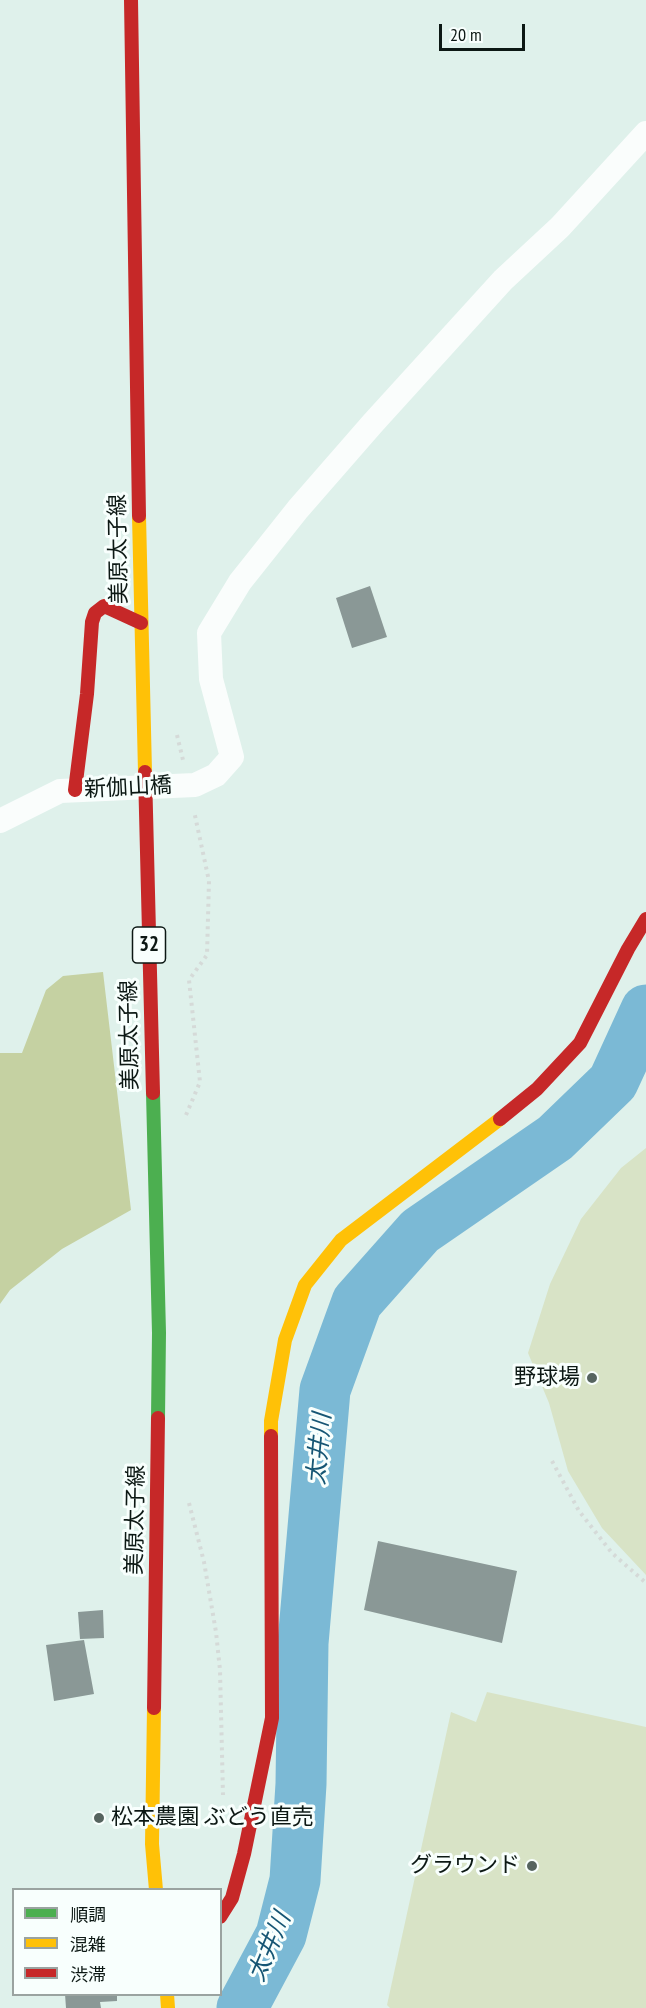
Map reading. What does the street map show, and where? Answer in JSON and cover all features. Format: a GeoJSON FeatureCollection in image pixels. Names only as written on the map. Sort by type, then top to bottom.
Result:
{"type":"FeatureCollection","features":[{"type":"Feature","properties":{"kind":"main road","name":"美原太子線"},"geometry":{"type":"LineString","coordinates":[[131,0],[141,623],[159,1333],[152,1844],[156,1888]]}},
{"type":"Feature","properties":{"kind":"main road"},"geometry":{"type":"LineString","coordinates":[[68,791],[87,694],[92,622],[96,613],[104,606],[141,623]]}},
{"type":"Feature","properties":{"kind":"main road"},"geometry":{"type":"LineString","coordinates":[[222,1914],[232,1898],[244,1854],[272,1718],[271,1421],[285,1340],[305,1285],[341,1240],[478,1138],[537,1089],[580,1042],[646,919]]}},
{"type":"Feature","properties":{"kind":"street"},"geometry":{"type":"LineString","coordinates":[[190,784],[216,775],[232,757],[211,679],[209,633],[240,582],[298,509],[373,423],[503,280],[560,227],[646,133]]}},
{"type":"Feature","properties":{"kind":"street","name":"新伽山橋"},"geometry":{"type":"LineString","coordinates":[[68,791],[190,784]]}},
{"type":"Feature","properties":{"kind":"street"},"geometry":{"type":"LineString","coordinates":[[0,822],[68,791]]}},
{"type":"Feature","properties":{"kind":"path"},"geometry":{"type":"LineString","coordinates":[[176,732],[190,784],[209,881],[207,955],[189,980],[200,1082],[186,1115],[180,1120]]}},
{"type":"Feature","properties":{"kind":"path"},"geometry":{"type":"LineString","coordinates":[[552,1461],[586,1520],[612,1553],[646,1583]]}},
{"type":"Feature","properties":{"kind":"path"},"geometry":{"type":"LineString","coordinates":[[188,1498],[204,1563],[216,1632],[223,1801]]}},
{"type":"Feature","properties":{"kind":"green space"},"geometry":{"type":"Polygon","coordinates":[[[103,972],[131,1210],[62,1249],[10,1290],[0,1304],[0,1053],[22,1053],[46,990],[63,976],[103,972]]]}},
{"type":"Feature","properties":{"kind":"green space","name":"野球場"},"geometry":{"type":"Polygon","coordinates":[[[646,1148],[646,1575],[602,1528],[568,1471],[549,1403],[528,1353],[550,1284],[581,1219],[621,1168],[646,1148]]]}},
{"type":"Feature","properties":{"kind":"green space","name":"グラウンド"},"geometry":{"type":"Polygon","coordinates":[[[487,1692],[646,1727],[646,2008],[390,2008],[387,2005],[451,1712],[476,1722],[487,1692]]]}},
{"type":"Feature","properties":{"kind":"building"},"geometry":{"type":"Polygon","coordinates":[[[370,586],[387,637],[352,648],[336,598],[370,586]]]}},
{"type":"Feature","properties":{"kind":"building"},"geometry":{"type":"Polygon","coordinates":[[[378,1541],[517,1571],[502,1643],[364,1610],[378,1541]]]}},
{"type":"Feature","properties":{"kind":"building"},"geometry":{"type":"Polygon","coordinates":[[[103,1610],[104,1638],[80,1639],[78,1612],[103,1610]]]}},
{"type":"Feature","properties":{"kind":"building"},"geometry":{"type":"Polygon","coordinates":[[[84,1640],[94,1694],[54,1701],[46,1645],[84,1640]]]}},
{"type":"Feature","properties":{"kind":"building"},"geometry":{"type":"Polygon","coordinates":[[[65,1996],[117,1996],[117,2001],[100,2002],[101,2008],[66,2008],[65,1996]]]}},
{"type":"Feature","properties":{"kind":"waterway","name":"太井川"},"geometry":{"type":"LineString","coordinates":[[242,2008],[281,1935],[295,1880],[301,1784],[303,1643],[325,1390],[357,1302],[420,1231],[555,1138],[613,1082],[646,1010]]}},
{"type":"Feature","properties":{"kind":"traffic: fast"},"geometry":{"type":"LineString","coordinates":[[153,1093],[159,1333],[158,1418]]}},
{"type":"Feature","properties":{"kind":"traffic: slow"},"geometry":{"type":"LineString","coordinates":[[139,516],[145,772]]}},
{"type":"Feature","properties":{"kind":"traffic: slow"},"geometry":{"type":"LineString","coordinates":[[271,1436],[271,1421],[285,1340],[305,1285],[341,1240],[500,1119]]}},
{"type":"Feature","properties":{"kind":"traffic: slow"},"geometry":{"type":"LineString","coordinates":[[154,1708],[152,1844],[156,1888]]}},
{"type":"Feature","properties":{"kind":"traffic: slow"},"geometry":{"type":"LineString","coordinates":[[167,1996],[168,2008]]}},
{"type":"Feature","properties":{"kind":"traffic: jam"},"geometry":{"type":"LineString","coordinates":[[131,0],[139,516]]}},
{"type":"Feature","properties":{"kind":"traffic: jam"},"geometry":{"type":"LineString","coordinates":[[75,790],[87,694],[92,622],[95,613],[104,606],[141,623]]}},
{"type":"Feature","properties":{"kind":"traffic: jam"},"geometry":{"type":"LineString","coordinates":[[145,772],[153,1093]]}},
{"type":"Feature","properties":{"kind":"traffic: jam"},"geometry":{"type":"LineString","coordinates":[[500,1119],[537,1089],[580,1043],[646,919]]}},
{"type":"Feature","properties":{"kind":"traffic: jam"},"geometry":{"type":"LineString","coordinates":[[154,1708],[158,1418]]}},
{"type":"Feature","properties":{"kind":"traffic: jam"},"geometry":{"type":"LineString","coordinates":[[222,1914],[232,1898],[244,1854],[272,1718],[271,1436]]}},
{"type":"Feature","properties":{"kind":"place","name":"野球場"},"geometry":{"type":"Point","coordinates":[592,1378]}},
{"type":"Feature","properties":{"kind":"place","name":"松本農園 ぶどう直売"},"geometry":{"type":"Point","coordinates":[99,1818]}},
{"type":"Feature","properties":{"kind":"place","name":"グラウンド"},"geometry":{"type":"Point","coordinates":[532,1866]}}]}
